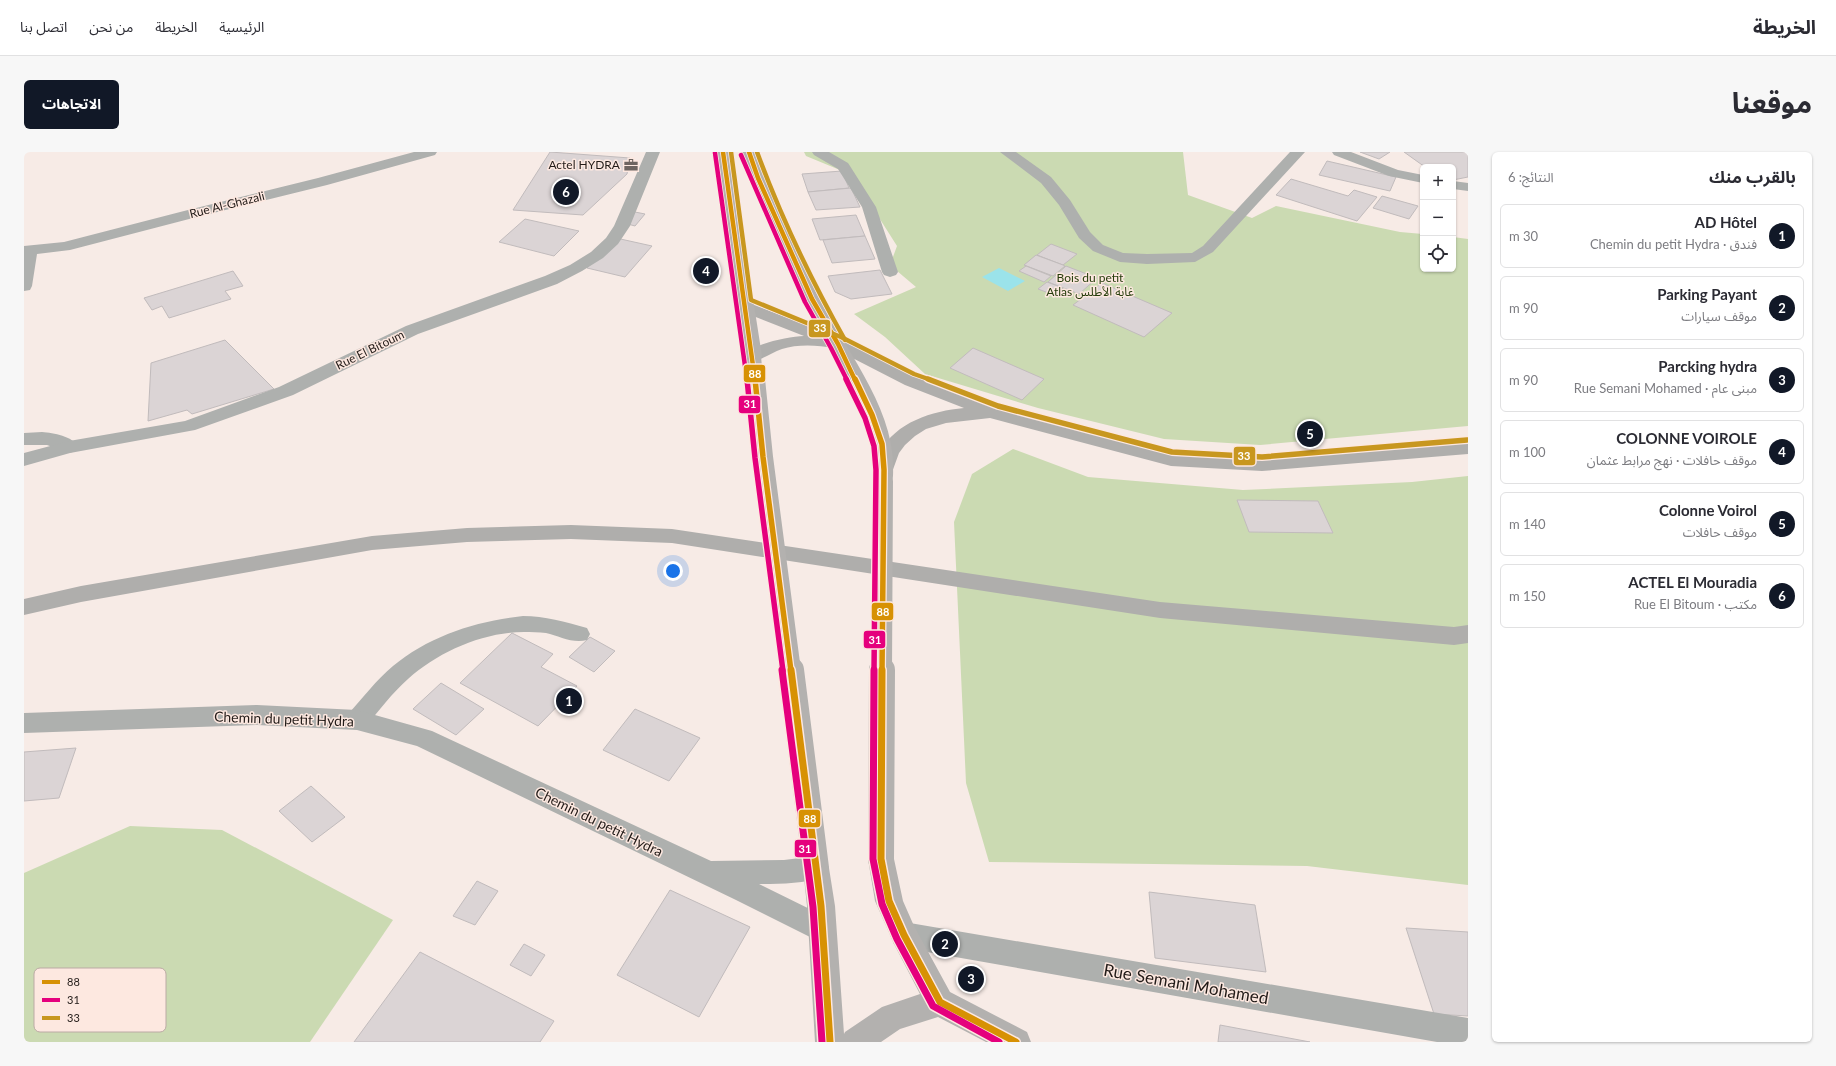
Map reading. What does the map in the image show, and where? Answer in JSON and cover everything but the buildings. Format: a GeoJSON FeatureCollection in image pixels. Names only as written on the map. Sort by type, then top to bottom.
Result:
{"type":"FeatureCollection","features":[{"type":"Feature","properties":{"kind":"main road"},"geometry":{"type":"LineString","coordinates":[[723,152],[744,306],[753,356],[763,457],[816,868],[830,1042]]}},
{"type":"Feature","properties":{"kind":"main road"},"geometry":{"type":"LineString","coordinates":[[749,152],[758,178],[812,299],[838,344],[872,415],[882,444],[884,475],[881,859],[889,901],[904,935],[940,1002],[1016,1042]]}},
{"type":"Feature","properties":{"kind":"main road"},"geometry":{"type":"LineString","coordinates":[[744,306],[838,344],[911,381],[996,414],[1171,460],[1262,465],[1468,448]]}},
{"type":"Feature","properties":{"kind":"main road"},"geometry":{"type":"LineString","coordinates":[[753,356],[777,345],[792,342],[823,341],[838,344]]}},
{"type":"Feature","properties":{"kind":"main road"},"geometry":{"type":"LineString","coordinates":[[884,475],[890,453],[894,447],[902,437],[920,425],[943,417],[969,413],[996,414]]}},
{"type":"Feature","properties":{"kind":"main road"},"geometry":{"type":"LineString","coordinates":[[24,607],[81,594],[372,543],[467,535],[571,532],[672,536],[1160,610],[1454,636],[1468,634]]}},
{"type":"Feature","properties":{"kind":"main road"},"geometry":{"type":"LineString","coordinates":[[856,1042],[892,1017],[940,1002]]}},
{"type":"Feature","properties":{"kind":"street","name":"Rue Al-Ghazali"},"geometry":{"type":"LineString","coordinates":[[27,251],[64,247],[189,214],[322,182],[430,152]]}},
{"type":"Feature","properties":{"kind":"street","name":"Rue El Bitoum"},"geometry":{"type":"LineString","coordinates":[[24,460],[68,447],[188,426],[286,391],[412,330],[551,280],[576,268],[597,255],[612,241],[619,231],[653,152]]}},
{"type":"Feature","properties":{"kind":"street"},"geometry":{"type":"LineString","coordinates":[[24,286],[27,251]]}},
{"type":"Feature","properties":{"kind":"street"},"geometry":{"type":"LineString","coordinates":[[24,439],[51,439],[61,442],[68,447]]}},
{"type":"Feature","properties":{"kind":"street","name":"Chemin du petit Hydra"},"geometry":{"type":"LineString","coordinates":[[24,722],[257,715],[357,720],[423,738],[746,891],[822,929]]}},
{"type":"Feature","properties":{"kind":"street"},"geometry":{"type":"LineString","coordinates":[[704,872],[784,872],[816,868]]}},
{"type":"Feature","properties":{"kind":"street","name":"Rue Semani Mohamed"},"geometry":{"type":"LineString","coordinates":[[904,935],[1468,1033]]}},
{"type":"Feature","properties":{"kind":"lane"},"geometry":{"type":"LineString","coordinates":[[819,152],[843,166],[869,207],[890,272]]}},
{"type":"Feature","properties":{"kind":"lane"},"geometry":{"type":"LineString","coordinates":[[1007,152],[1046,180],[1065,204],[1084,235],[1098,248],[1120,257],[1147,259],[1195,257],[1208,249],[1298,152]]}},
{"type":"Feature","properties":{"kind":"lane"},"geometry":{"type":"LineString","coordinates":[[1339,152],[1394,173],[1420,178]]}},
{"type":"Feature","properties":{"kind":"lane"},"geometry":{"type":"LineString","coordinates":[[1456,185],[1468,187]]}},
{"type":"Feature","properties":{"kind":"lane"},"geometry":{"type":"LineString","coordinates":[[357,720],[401,673],[425,655],[466,636],[508,624],[541,624],[579,634]]}},
{"type":"Feature","properties":{"kind":"green space","name":"Bois du petit Atlas غابة الأطلس"},"geometry":{"type":"Polygon","coordinates":[[[804,152],[1183,152],[1188,195],[1252,218],[1276,206],[1400,232],[1420,234],[1420,272],[1456,272],[1456,237],[1468,239],[1468,426],[1260,445],[1164,439],[1038,408],[925,374],[885,337],[854,314],[916,287],[890,265],[897,246],[852,175],[806,156],[804,152]]]}},
{"type":"Feature","properties":{"kind":"green space"},"geometry":{"type":"Polygon","coordinates":[[[1013,449],[1088,477],[1243,490],[1412,482],[1468,476],[1468,885],[1307,866],[989,862],[966,783],[954,522],[972,474],[1013,449]]]}},
{"type":"Feature","properties":{"kind":"green space"},"geometry":{"type":"Polygon","coordinates":[[[130,826],[222,830],[393,920],[310,1042],[24,1042],[24,873],[130,826]]]}},
{"type":"Feature","properties":{"kind":"water"},"geometry":{"type":"Polygon","coordinates":[[[999,268],[1025,281],[1008,291],[982,277],[999,268]]]}},
{"type":"Feature","properties":{"kind":"transit line","name":"88"},"geometry":{"type":"LineString","coordinates":[[723,152],[753,356],[763,457],[821,906],[830,1042]]}},
{"type":"Feature","properties":{"kind":"transit line","name":"33"},"geometry":{"type":"LineString","coordinates":[[731,152],[751,300],[841,337],[914,374],[998,406],[1172,452],[1262,457],[1467,440]]}},
{"type":"Feature","properties":{"kind":"transit line","name":"88"},"geometry":{"type":"LineString","coordinates":[[749,152],[758,178],[812,299],[838,344],[872,415],[882,444],[884,470],[881,859],[889,901],[904,935],[940,1002],[1016,1042]]}},
{"type":"Feature","properties":{"kind":"transit line","name":"33"},"geometry":{"type":"LineString","coordinates":[[757,152],[775,200],[796,248],[845,340]]}},
{"type":"Feature","properties":{"kind":"transit line","name":"31"},"geometry":{"type":"LineString","coordinates":[[715,153],[745,357],[755,458],[813,907],[822,1042]]}},
{"type":"Feature","properties":{"kind":"transit line","name":"31"},"geometry":{"type":"LineString","coordinates":[[741,155],[751,181],[805,302],[831,348],[865,418],[874,446],[876,470],[873,859],[882,904],[897,939],[933,1006],[999,1042]]}},
{"type":"Feature","properties":{"kind":"place","name":"Actel HYDRA"},"geometry":{"type":"Point","coordinates":[631,165]}},
{"type":"Feature","properties":{"kind":"place","name":"ACTEL El Mouradia"},"geometry":{"type":"Point","coordinates":[566,192]}},
{"type":"Feature","properties":{"kind":"place","name":"COLONNE VOIROLE"},"geometry":{"type":"Point","coordinates":[706,271]}},
{"type":"Feature","properties":{"kind":"place","name":"Colonne Voirol"},"geometry":{"type":"Point","coordinates":[1310,434]}},
{"type":"Feature","properties":{"kind":"place","name":"AD Hôtel"},"geometry":{"type":"Point","coordinates":[569,701]}},
{"type":"Feature","properties":{"kind":"place","name":"Parking Payant"},"geometry":{"type":"Point","coordinates":[945,944]}},
{"type":"Feature","properties":{"kind":"place","name":"Parcking hydra"},"geometry":{"type":"Point","coordinates":[971,979]}}]}
